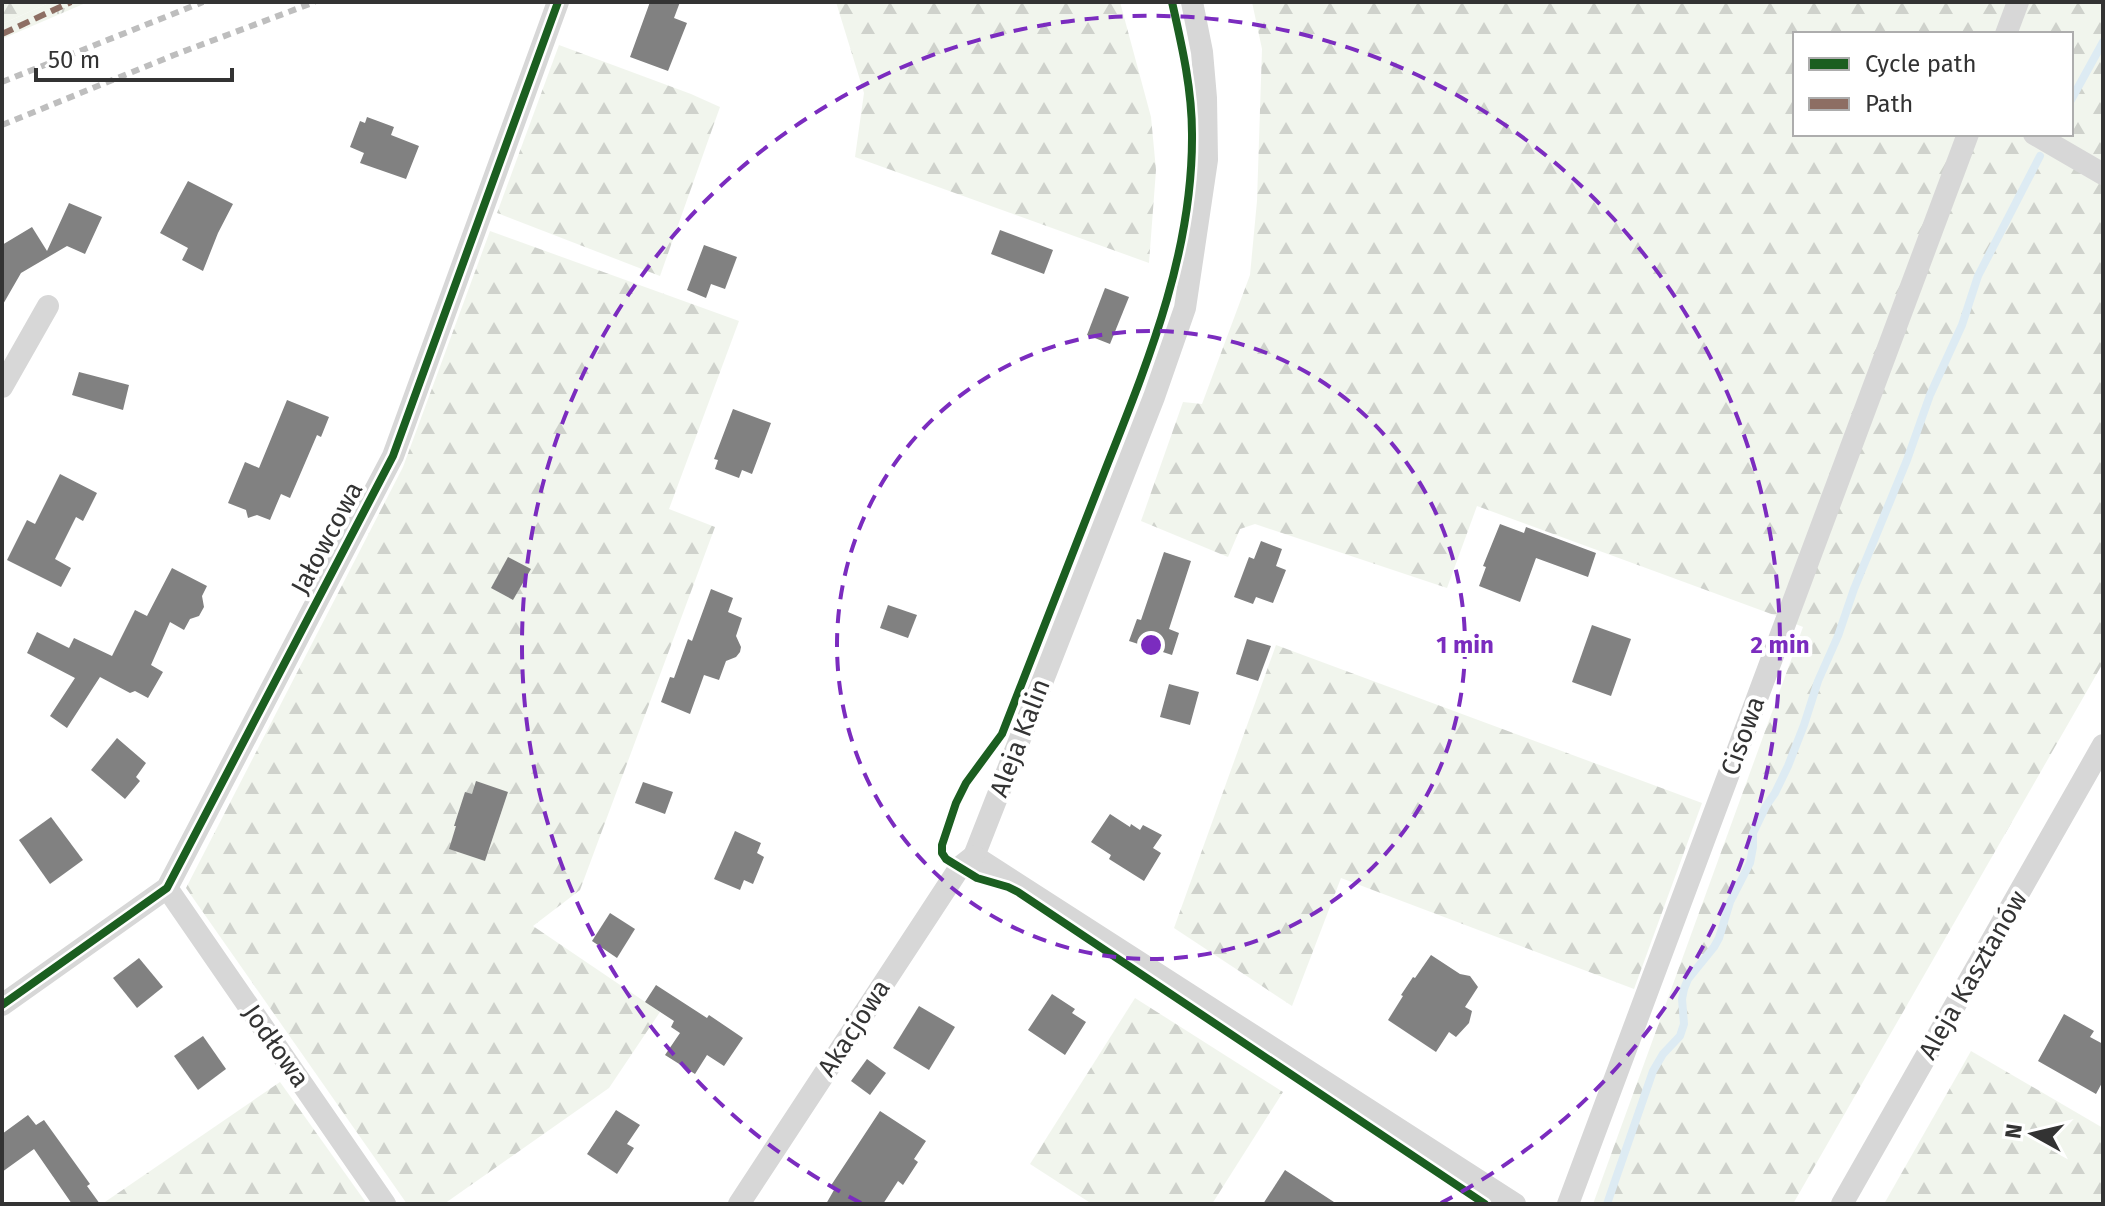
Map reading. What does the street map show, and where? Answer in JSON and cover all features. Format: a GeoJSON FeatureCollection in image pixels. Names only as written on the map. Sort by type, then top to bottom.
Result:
{"type":"FeatureCollection","features":[{"type":"Feature","properties":{"kind":"street","name":"Jałowcowa"},"geometry":{"type":"LineString","coordinates":[[2,1005],[167,888],[393,456],[558,2]]}},
{"type":"Feature","properties":{"kind":"street","name":"Aleja Kalin"},"geometry":{"type":"LineString","coordinates":[[974,856],[1154,397],[1185,308],[1207,160],[1202,52],[1192,2]]}},
{"type":"Feature","properties":{"kind":"street"},"geometry":{"type":"LineString","coordinates":[[2007,32],[2018,2]]}},
{"type":"Feature","properties":{"kind":"street","name":"Cisowa"},"geometry":{"type":"LineString","coordinates":[[1568,1204],[1967,136]]}},
{"type":"Feature","properties":{"kind":"street"},"geometry":{"type":"LineString","coordinates":[[2037,136],[2103,174]]}},
{"type":"Feature","properties":{"kind":"street"},"geometry":{"type":"LineString","coordinates":[[2,387],[48,306]]}},
{"type":"Feature","properties":{"kind":"street","name":"Aleja Kasztanów"},"geometry":{"type":"LineString","coordinates":[[1842,1204],[2103,745]]}},
{"type":"Feature","properties":{"kind":"street","name":"Akacjowa"},"geometry":{"type":"LineString","coordinates":[[739,1204],[960,867],[974,856]]}},
{"type":"Feature","properties":{"kind":"street"},"geometry":{"type":"LineString","coordinates":[[974,856],[1515,1204]]}},
{"type":"Feature","properties":{"kind":"street","name":"Jodłowa"},"geometry":{"type":"LineString","coordinates":[[167,888],[385,1204]]}},
{"type":"Feature","properties":{"kind":"green space"},"geometry":{"type":"Polygon","coordinates":[[[2,2],[51,2],[2,24],[2,2]]]}},
{"type":"Feature","properties":{"kind":"green space"},"geometry":{"type":"Polygon","coordinates":[[[51,2],[88,2],[2,39],[2,24],[51,2]]]}},
{"type":"Feature","properties":{"kind":"green space"},"geometry":{"type":"Polygon","coordinates":[[[836,2],[1120,2],[1151,117],[1156,170],[1149,263],[855,157],[864,93],[836,2]]]}},
{"type":"Feature","properties":{"kind":"green space"},"geometry":{"type":"Polygon","coordinates":[[[1252,2],[2103,2],[2103,663],[1793,1204],[1593,1204],[1803,627],[1477,506],[1447,588],[1255,524],[1240,529],[1228,557],[1141,521],[1183,402],[1202,404],[1250,275],[1257,201],[1262,49],[1252,2]]]}},
{"type":"Feature","properties":{"kind":"green space"},"geometry":{"type":"Polygon","coordinates":[[[559,45],[720,107],[660,276],[497,213],[559,45]]]}},
{"type":"Feature","properties":{"kind":"green space"},"geometry":{"type":"Polygon","coordinates":[[[490,231],[739,321],[669,509],[715,527],[580,890],[533,926],[660,1012],[609,1088],[444,1204],[407,1204],[186,888],[403,467],[490,231]]]}},
{"type":"Feature","properties":{"kind":"green space"},"geometry":{"type":"Polygon","coordinates":[[[1276,645],[1702,803],[1634,989],[1341,878],[1292,1006],[1174,928],[1276,645]]]}},
{"type":"Feature","properties":{"kind":"green space"},"geometry":{"type":"Polygon","coordinates":[[[1135,998],[1283,1092],[1212,1204],[1092,1204],[1030,1164],[1135,998]]]}},
{"type":"Feature","properties":{"kind":"green space"},"geometry":{"type":"Polygon","coordinates":[[[1971,1051],[2103,1128],[2103,1204],[1884,1204],[1971,1051]]]}},
{"type":"Feature","properties":{"kind":"green space"},"geometry":{"type":"Polygon","coordinates":[[[280,1082],[367,1204],[102,1204],[280,1082]]]}},
{"type":"Feature","properties":{"kind":"building"},"geometry":{"type":"Polygon","coordinates":[[[650,2],[680,2],[674,18],[687,23],[668,71],[630,57],[650,2]]]}},
{"type":"Feature","properties":{"kind":"building"},"geometry":{"type":"Polygon","coordinates":[[[367,117],[394,127],[391,135],[419,146],[406,179],[360,163],[364,153],[350,147],[360,121],[365,123],[367,117]]]}},
{"type":"Feature","properties":{"kind":"building"},"geometry":{"type":"Polygon","coordinates":[[[188,181],[233,204],[203,271],[182,260],[188,248],[160,233],[188,181]]]}},
{"type":"Feature","properties":{"kind":"building"},"geometry":{"type":"Polygon","coordinates":[[[69,203],[102,217],[85,254],[67,246],[21,273],[2,306],[2,245],[32,227],[47,251],[69,203]]]}},
{"type":"Feature","properties":{"kind":"building"},"geometry":{"type":"Polygon","coordinates":[[[1000,230],[1053,250],[1044,274],[991,254],[1000,230]]]}},
{"type":"Feature","properties":{"kind":"building"},"geometry":{"type":"Polygon","coordinates":[[[704,245],[737,257],[725,289],[711,284],[706,298],[687,290],[704,245]]]}},
{"type":"Feature","properties":{"kind":"building"},"geometry":{"type":"Polygon","coordinates":[[[1105,288],[1129,297],[1110,344],[1087,335],[1105,288]]]}},
{"type":"Feature","properties":{"kind":"building"},"geometry":{"type":"Polygon","coordinates":[[[79,372],[129,385],[123,410],[72,395],[79,372]]]}},
{"type":"Feature","properties":{"kind":"building"},"geometry":{"type":"Polygon","coordinates":[[[287,400],[329,417],[321,437],[317,435],[290,498],[281,494],[270,520],[257,515],[248,518],[246,510],[228,503],[245,462],[259,468],[287,400]]]}},
{"type":"Feature","properties":{"kind":"building"},"geometry":{"type":"Polygon","coordinates":[[[733,409],[771,423],[752,474],[742,470],[739,478],[715,469],[718,460],[714,459],[733,409]]]}},
{"type":"Feature","properties":{"kind":"building"},"geometry":{"type":"Polygon","coordinates":[[[60,474],[97,493],[83,521],[76,517],[55,559],[71,568],[61,587],[7,560],[27,520],[35,524],[60,474]]]}},
{"type":"Feature","properties":{"kind":"building"},"geometry":{"type":"Polygon","coordinates":[[[1500,524],[1524,533],[1526,527],[1596,553],[1588,577],[1536,558],[1520,602],[1479,586],[1486,567],[1483,566],[1500,524]]]}},
{"type":"Feature","properties":{"kind":"building"},"geometry":{"type":"Polygon","coordinates":[[[1261,541],[1282,549],[1276,566],[1286,570],[1273,603],[1256,597],[1253,604],[1234,597],[1249,557],[1254,559],[1261,541]]]}},
{"type":"Feature","properties":{"kind":"building"},"geometry":{"type":"Polygon","coordinates":[[[1164,552],[1191,561],[1169,629],[1179,633],[1172,655],[1129,641],[1137,619],[1141,620],[1164,552]]]}},
{"type":"Feature","properties":{"kind":"building"},"geometry":{"type":"Polygon","coordinates":[[[508,557],[531,569],[513,600],[491,588],[508,557]]]}},
{"type":"Feature","properties":{"kind":"building"},"geometry":{"type":"Polygon","coordinates":[[[172,568],[207,586],[202,596],[204,607],[199,616],[190,619],[184,630],[170,622],[151,665],[163,672],[148,698],[135,691],[130,693],[100,677],[67,728],[50,716],[75,678],[27,653],[37,632],[69,648],[74,638],[112,656],[135,610],[147,616],[172,568]]]}},
{"type":"Feature","properties":{"kind":"building"},"geometry":{"type":"Polygon","coordinates":[[[711,589],[733,598],[728,612],[742,618],[736,636],[741,647],[736,657],[726,661],[719,680],[704,675],[690,714],[661,702],[670,677],[674,678],[688,639],[692,641],[711,589]]]}},
{"type":"Feature","properties":{"kind":"building"},"geometry":{"type":"Polygon","coordinates":[[[888,605],[917,615],[908,638],[880,628],[888,605]]]}},
{"type":"Feature","properties":{"kind":"building"},"geometry":{"type":"Polygon","coordinates":[[[1592,625],[1631,639],[1611,696],[1572,682],[1592,625]]]}},
{"type":"Feature","properties":{"kind":"building"},"geometry":{"type":"Polygon","coordinates":[[[1247,639],[1271,646],[1258,681],[1236,674],[1247,639]]]}},
{"type":"Feature","properties":{"kind":"building"},"geometry":{"type":"Polygon","coordinates":[[[1169,684],[1199,692],[1190,725],[1160,717],[1169,684]]]}},
{"type":"Feature","properties":{"kind":"building"},"geometry":{"type":"Polygon","coordinates":[[[117,738],[146,763],[136,777],[140,781],[125,799],[91,770],[117,738]]]}},
{"type":"Feature","properties":{"kind":"building"},"geometry":{"type":"Polygon","coordinates":[[[476,781],[508,792],[485,861],[449,849],[465,792],[472,794],[476,781]]]}},
{"type":"Feature","properties":{"kind":"building"},"geometry":{"type":"Polygon","coordinates":[[[643,782],[673,792],[665,814],[635,803],[643,782]]]}},
{"type":"Feature","properties":{"kind":"building"},"geometry":{"type":"Polygon","coordinates":[[[1110,814],[1130,827],[1131,824],[1140,830],[1143,825],[1162,835],[1153,848],[1161,853],[1144,881],[1109,859],[1111,855],[1091,842],[1110,814]]]}},
{"type":"Feature","properties":{"kind":"building"},"geometry":{"type":"Polygon","coordinates":[[[51,817],[83,860],[50,884],[19,840],[51,817]]]}},
{"type":"Feature","properties":{"kind":"building"},"geometry":{"type":"Polygon","coordinates":[[[735,831],[761,843],[757,853],[764,857],[753,884],[744,880],[740,890],[714,879],[735,831]]]}},
{"type":"Feature","properties":{"kind":"building"},"geometry":{"type":"Polygon","coordinates":[[[610,913],[635,929],[617,958],[592,941],[610,913]]]}},
{"type":"Feature","properties":{"kind":"building"},"geometry":{"type":"Polygon","coordinates":[[[1431,955],[1460,974],[1470,976],[1478,987],[1465,1007],[1472,1011],[1469,1023],[1456,1037],[1449,1032],[1436,1052],[1388,1020],[1401,995],[1431,955]]]}},
{"type":"Feature","properties":{"kind":"building"},"geometry":{"type":"Polygon","coordinates":[[[139,958],[163,987],[137,1008],[113,978],[139,958]]]}},
{"type":"Feature","properties":{"kind":"building"},"geometry":{"type":"Polygon","coordinates":[[[656,985],[743,1038],[724,1066],[707,1055],[695,1074],[665,1055],[680,1033],[671,1027],[674,1021],[645,1002],[656,985]]]}},
{"type":"Feature","properties":{"kind":"building"},"geometry":{"type":"Polygon","coordinates":[[[1052,994],[1075,1009],[1072,1013],[1086,1022],[1065,1055],[1028,1030],[1052,994]]]}},
{"type":"Feature","properties":{"kind":"building"},"geometry":{"type":"Polygon","coordinates":[[[919,1006],[955,1027],[929,1070],[893,1048],[919,1006]]]}},
{"type":"Feature","properties":{"kind":"building"},"geometry":{"type":"Polygon","coordinates":[[[2064,1014],[2094,1031],[2090,1037],[2103,1044],[2103,1081],[2096,1094],[2038,1061],[2064,1014]]]}},
{"type":"Feature","properties":{"kind":"building"},"geometry":{"type":"Polygon","coordinates":[[[203,1036],[226,1069],[198,1090],[174,1056],[203,1036]]]}},
{"type":"Feature","properties":{"kind":"building"},"geometry":{"type":"Polygon","coordinates":[[[867,1059],[886,1073],[870,1095],[851,1081],[867,1059]]]}},
{"type":"Feature","properties":{"kind":"building"},"geometry":{"type":"Polygon","coordinates":[[[616,1110],[640,1125],[627,1144],[634,1148],[617,1174],[587,1154],[616,1110]]]}},
{"type":"Feature","properties":{"kind":"building"},"geometry":{"type":"Polygon","coordinates":[[[880,1111],[926,1141],[914,1159],[918,1162],[903,1185],[898,1181],[883,1204],[826,1204],[834,1190],[830,1187],[880,1111]]]}},
{"type":"Feature","properties":{"kind":"building"},"geometry":{"type":"Polygon","coordinates":[[[28,1115],[36,1125],[44,1120],[90,1184],[87,1186],[100,1204],[72,1204],[34,1149],[2,1172],[2,1134],[28,1115]]]}},
{"type":"Feature","properties":{"kind":"building"},"geometry":{"type":"Polygon","coordinates":[[[1285,1170],[1337,1204],[1263,1204],[1285,1170]]]}},
{"type":"Feature","properties":{"kind":"waterway"},"geometry":{"type":"LineString","coordinates":[[2073,96],[2103,42]]}},
{"type":"Feature","properties":{"kind":"waterway"},"geometry":{"type":"LineString","coordinates":[[1607,1204],[1653,1071],[1663,1054],[1680,1036],[1684,1024],[1684,989],[1719,938],[1730,902],[1750,863],[1753,833],[1788,766],[1930,395],[1962,325],[1978,276],[2040,156]]}},
{"type":"Feature","properties":{"kind":"railway"},"geometry":{"type":"LineString","coordinates":[[2,82],[203,2]]}},
{"type":"Feature","properties":{"kind":"railway"},"geometry":{"type":"LineString","coordinates":[[2,125],[315,2]]}},
{"type":"Feature","properties":{"kind":"marked path"},"geometry":{"type":"LineString","coordinates":[[2,34],[71,2]]}},
{"type":"Feature","properties":{"kind":"cycle path"},"geometry":{"type":"LineString","coordinates":[[2,1005],[167,888],[393,456],[558,2]]}},
{"type":"Feature","properties":{"kind":"cycle path"},"geometry":{"type":"LineString","coordinates":[[1172,2],[1183,51],[1192,117],[1190,179],[1176,265],[1136,391],[1002,734],[966,783],[956,803],[942,853],[946,859],[977,878],[1018,892],[1485,1204]]}}]}
